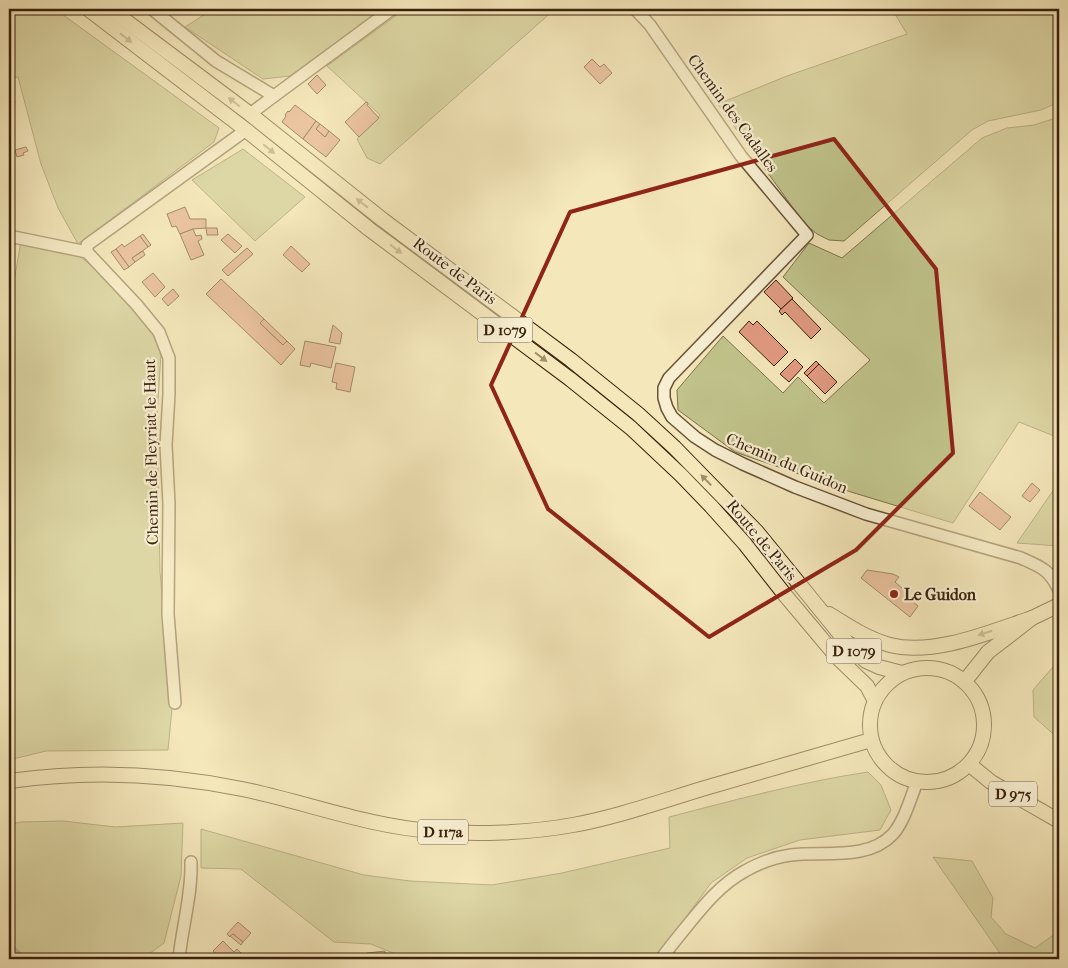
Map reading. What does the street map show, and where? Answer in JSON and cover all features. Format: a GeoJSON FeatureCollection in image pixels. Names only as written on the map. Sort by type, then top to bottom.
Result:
{"type":"FeatureCollection","features":[{"type":"Feature","properties":{"kind":"main road","name":"Route de Paris"},"geometry":{"type":"LineString","coordinates":[[88,9],[246,130],[369,229],[570,379],[631,428],[681,475],[745,544],[837,657],[867,686],[875,701]]}},
{"type":"Feature","properties":{"kind":"main road","name":"Route de Paris"},"geometry":{"type":"LineString","coordinates":[[110,9],[250,114],[383,220],[571,360],[638,414],[675,448],[757,532],[853,650],[866,661],[879,667],[902,673]]}},
{"type":"Feature","properties":{"kind":"main road"},"geometry":{"type":"LineString","coordinates":[[820,608],[873,639],[891,645],[914,648],[936,647],[962,640],[1032,618],[1059,605]]}},
{"type":"Feature","properties":{"kind":"main road"},"geometry":{"type":"LineString","coordinates":[[965,681],[988,652],[1032,618]]}},
{"type":"Feature","properties":{"kind":"main road"},"geometry":{"type":"LineString","coordinates":[[919,668],[935,668],[951,672],[965,681],[975,693],[982,707],[985,722],[978,752],[969,764],[951,778],[928,783],[917,782],[894,773],[878,755],[871,740],[869,731],[870,717],[875,701],[880,691],[891,680],[902,673],[919,668]]}},
{"type":"Feature","properties":{"kind":"main road","name":"D 117a"},"geometry":{"type":"LineString","coordinates":[[9,780],[70,774],[116,774],[171,778],[243,789],[358,819],[401,828],[433,832],[500,832],[536,830],[618,814],[871,740]]}},
{"type":"Feature","properties":{"kind":"main road","name":"D 975"},"geometry":{"type":"LineString","coordinates":[[969,764],[991,782],[1059,821]]}},
{"type":"Feature","properties":{"kind":"street"},"geometry":{"type":"LineString","coordinates":[[152,9],[216,61],[274,96]]}},
{"type":"Feature","properties":{"kind":"street"},"geometry":{"type":"LineString","coordinates":[[250,114],[392,9]]}},
{"type":"Feature","properties":{"kind":"street","name":"Chemin des Cadalles"},"geometry":{"type":"LineString","coordinates":[[635,9],[650,25],[741,156],[807,235]]}},
{"type":"Feature","properties":{"kind":"street"},"geometry":{"type":"LineString","coordinates":[[9,236],[87,252],[87,245],[246,130]]}},
{"type":"Feature","properties":{"kind":"street","name":"Chemin du Guidon"},"geometry":{"type":"LineString","coordinates":[[807,235],[669,378],[664,388],[664,398],[672,416],[695,437],[715,450],[743,464],[795,487],[866,514],[1021,558],[1040,566],[1052,577],[1059,590]]}},
{"type":"Feature","properties":{"kind":"street","name":"Chemin de Fleyriat le Haut"},"geometry":{"type":"LineString","coordinates":[[87,252],[136,304],[159,332],[169,358],[166,445],[169,504],[168,614],[174,703]]}},
{"type":"Feature","properties":{"kind":"street"},"geometry":{"type":"LineString","coordinates":[[661,959],[707,901],[727,883],[759,864],[783,857],[853,852],[884,842],[894,833],[901,822],[917,782]]}},
{"type":"Feature","properties":{"kind":"street"},"geometry":{"type":"LineString","coordinates":[[179,959],[192,877],[191,862]]}},
{"type":"Feature","properties":{"kind":"highlighted area"},"geometry":{"type":"Polygon","coordinates":[[[834,139],[936,269],[953,453],[856,550],[709,637],[548,509],[491,385],[570,212],[834,139]]]}},
{"type":"Feature","properties":{"kind":"green space"},"geometry":{"type":"Polygon","coordinates":[[[9,9],[55,9],[219,128],[214,142],[78,244],[58,208],[41,164],[18,77],[9,78],[9,9]]]}},
{"type":"Feature","properties":{"kind":"green space"},"geometry":{"type":"Polygon","coordinates":[[[213,9],[383,9],[290,76],[263,79],[185,27],[213,9]]]}},
{"type":"Feature","properties":{"kind":"green space"},"geometry":{"type":"Polygon","coordinates":[[[405,9],[555,9],[380,164],[367,158],[357,139],[380,115],[327,66],[405,9]]]}},
{"type":"Feature","properties":{"kind":"green space"},"geometry":{"type":"Polygon","coordinates":[[[892,9],[1059,9],[1059,102],[1041,110],[988,121],[972,130],[844,241],[829,240],[817,234],[804,223],[718,104],[787,76],[907,34],[892,9]]]}},
{"type":"Feature","properties":{"kind":"green space"},"geometry":{"type":"Polygon","coordinates":[[[1059,117],[1059,438],[1019,422],[953,523],[851,492],[735,452],[678,410],[677,390],[723,336],[783,393],[798,377],[824,403],[870,360],[783,277],[809,243],[842,258],[982,138],[1007,128],[1034,125],[1059,117]]]}},
{"type":"Feature","properties":{"kind":"green space"},"geometry":{"type":"Polygon","coordinates":[[[243,149],[305,197],[255,241],[192,180],[243,149]]]}},
{"type":"Feature","properties":{"kind":"green space"},"geometry":{"type":"Polygon","coordinates":[[[21,241],[74,253],[100,271],[135,309],[151,330],[161,354],[157,416],[160,572],[172,709],[168,750],[46,751],[9,760],[9,294],[14,282],[21,241]]]}},
{"type":"Feature","properties":{"kind":"green space"},"geometry":{"type":"Polygon","coordinates":[[[1059,482],[1059,546],[1017,543],[1059,482]]]}},
{"type":"Feature","properties":{"kind":"green space"},"geometry":{"type":"Polygon","coordinates":[[[1059,660],[1059,739],[1034,717],[1033,690],[1059,660]]]}},
{"type":"Feature","properties":{"kind":"green space"},"geometry":{"type":"Polygon","coordinates":[[[868,772],[881,785],[891,810],[880,830],[800,840],[747,858],[711,883],[655,959],[408,959],[371,944],[334,942],[241,869],[201,868],[201,829],[364,875],[410,881],[492,885],[562,873],[670,848],[669,817],[793,786],[868,772]]]}},
{"type":"Feature","properties":{"kind":"green space"},"geometry":{"type":"Polygon","coordinates":[[[63,821],[115,827],[183,823],[181,876],[164,943],[142,959],[9,959],[9,824],[63,821]]]}},
{"type":"Feature","properties":{"kind":"green space"},"geometry":{"type":"Polygon","coordinates":[[[933,857],[972,861],[993,898],[991,917],[1006,934],[1035,948],[1059,931],[1059,959],[1004,959],[933,857]]]}},
{"type":"Feature","properties":{"kind":"building"},"geometry":{"type":"Polygon","coordinates":[[[592,59],[600,67],[604,64],[612,73],[600,84],[584,67],[592,59]]]}},
{"type":"Feature","properties":{"kind":"building"},"geometry":{"type":"Polygon","coordinates":[[[317,75],[326,85],[317,94],[308,84],[317,75]]]}},
{"type":"Feature","properties":{"kind":"building"},"geometry":{"type":"Polygon","coordinates":[[[9,92],[13,92],[15,103],[9,104],[9,92]]]}},
{"type":"Feature","properties":{"kind":"building"},"geometry":{"type":"Polygon","coordinates":[[[366,102],[379,118],[359,137],[345,122],[366,102]]]}},
{"type":"Feature","properties":{"kind":"building"},"geometry":{"type":"Polygon","coordinates":[[[295,105],[316,121],[303,139],[282,122],[288,111],[295,105]]]}},
{"type":"Feature","properties":{"kind":"building"},"geometry":{"type":"Polygon","coordinates":[[[316,121],[320,124],[316,129],[325,137],[329,131],[340,140],[326,157],[303,139],[316,121]]]}},
{"type":"Feature","properties":{"kind":"building"},"geometry":{"type":"Polygon","coordinates":[[[320,124],[329,131],[325,137],[316,129],[320,124]]]}},
{"type":"Feature","properties":{"kind":"building"},"geometry":{"type":"Polygon","coordinates":[[[26,147],[28,151],[23,153],[24,155],[17,157],[15,150],[26,147]]]}},
{"type":"Feature","properties":{"kind":"building"},"geometry":{"type":"Polygon","coordinates":[[[185,207],[190,219],[206,219],[206,228],[193,229],[180,234],[176,226],[172,227],[167,214],[185,207]]]}},
{"type":"Feature","properties":{"kind":"building"},"geometry":{"type":"Polygon","coordinates":[[[206,228],[217,228],[218,235],[207,235],[206,228]]]}},
{"type":"Feature","properties":{"kind":"building"},"geometry":{"type":"Polygon","coordinates":[[[193,229],[196,236],[201,235],[202,239],[198,241],[204,255],[191,260],[180,234],[193,229]]]}},
{"type":"Feature","properties":{"kind":"building"},"geometry":{"type":"Polygon","coordinates":[[[143,234],[151,245],[148,247],[140,236],[143,234]]]}},
{"type":"Feature","properties":{"kind":"building"},"geometry":{"type":"Polygon","coordinates":[[[228,234],[242,246],[235,253],[221,240],[228,234]]]}},
{"type":"Feature","properties":{"kind":"building"},"geometry":{"type":"Polygon","coordinates":[[[140,236],[148,247],[132,258],[135,262],[129,267],[116,249],[122,244],[124,247],[140,236]]]}},
{"type":"Feature","properties":{"kind":"building"},"geometry":{"type":"Polygon","coordinates":[[[291,246],[310,264],[302,272],[283,255],[291,246]]]}},
{"type":"Feature","properties":{"kind":"building"},"geometry":{"type":"Polygon","coordinates":[[[247,248],[253,254],[228,276],[222,270],[247,248]]]}},
{"type":"Feature","properties":{"kind":"building"},"geometry":{"type":"Polygon","coordinates":[[[116,249],[129,267],[124,270],[111,252],[116,249]]]}},
{"type":"Feature","properties":{"kind":"building"},"geometry":{"type":"Polygon","coordinates":[[[143,251],[145,255],[135,262],[132,258],[143,251]]]}},
{"type":"Feature","properties":{"kind":"building"},"geometry":{"type":"Polygon","coordinates":[[[153,273],[165,287],[155,297],[142,282],[153,273]]]}},
{"type":"Feature","properties":{"kind":"building"},"geometry":{"type":"Polygon","coordinates":[[[221,279],[264,319],[260,323],[283,345],[287,341],[295,349],[281,365],[206,294],[221,279]]]}},
{"type":"Feature","properties":{"kind":"building"},"geometry":{"type":"Polygon","coordinates":[[[776,280],[793,298],[781,309],[764,292],[776,280]]]}},
{"type":"Feature","properties":{"kind":"building"},"geometry":{"type":"Polygon","coordinates":[[[173,289],[179,296],[168,306],[162,299],[173,289]]]}},
{"type":"Feature","properties":{"kind":"building"},"geometry":{"type":"Polygon","coordinates":[[[792,299],[821,329],[811,339],[785,312],[782,315],[779,311],[792,299]]]}},
{"type":"Feature","properties":{"kind":"building"},"geometry":{"type":"Polygon","coordinates":[[[264,319],[287,341],[283,345],[260,323],[264,319]]]}},
{"type":"Feature","properties":{"kind":"building"},"geometry":{"type":"Polygon","coordinates":[[[749,321],[753,325],[757,321],[788,352],[774,366],[739,332],[749,321]]]}},
{"type":"Feature","properties":{"kind":"building"},"geometry":{"type":"Polygon","coordinates":[[[333,325],[342,333],[340,344],[329,342],[333,325]]]}},
{"type":"Feature","properties":{"kind":"building"},"geometry":{"type":"Polygon","coordinates":[[[305,341],[336,347],[331,368],[311,363],[310,367],[300,365],[305,341]]]}},
{"type":"Feature","properties":{"kind":"building"},"geometry":{"type":"Polygon","coordinates":[[[795,359],[803,367],[789,382],[780,374],[795,359]]]}},
{"type":"Feature","properties":{"kind":"building"},"geometry":{"type":"Polygon","coordinates":[[[816,361],[819,364],[807,376],[804,373],[816,361]]]}},
{"type":"Feature","properties":{"kind":"building"},"geometry":{"type":"Polygon","coordinates":[[[336,363],[355,367],[350,392],[336,389],[337,383],[332,382],[336,363]]]}},
{"type":"Feature","properties":{"kind":"building"},"geometry":{"type":"Polygon","coordinates":[[[819,364],[837,382],[825,394],[807,376],[819,364]]]}},
{"type":"Feature","properties":{"kind":"building"},"geometry":{"type":"Polygon","coordinates":[[[1032,483],[1040,490],[1030,502],[1022,496],[1032,483]]]}},
{"type":"Feature","properties":{"kind":"building"},"geometry":{"type":"Polygon","coordinates":[[[980,492],[1011,517],[1000,530],[969,506],[980,492]]]}},
{"type":"Feature","properties":{"kind":"building","name":"Le Guidon"},"geometry":{"type":"Polygon","coordinates":[[[867,570],[893,574],[899,577],[895,582],[903,589],[909,591],[906,596],[918,606],[910,617],[861,578],[867,570]]]}},
{"type":"Feature","properties":{"kind":"building"},"geometry":{"type":"Polygon","coordinates":[[[238,922],[251,933],[243,942],[233,934],[230,937],[227,934],[238,922]]]}},
{"type":"Feature","properties":{"kind":"building"},"geometry":{"type":"Polygon","coordinates":[[[233,934],[243,942],[241,945],[230,936],[233,934]]]}},
{"type":"Feature","properties":{"kind":"building"},"geometry":{"type":"Polygon","coordinates":[[[223,941],[234,952],[237,949],[245,957],[242,959],[223,959],[220,955],[218,957],[213,951],[223,941]]]}},
{"type":"Feature","properties":{"kind":"building"},"geometry":{"type":"Polygon","coordinates":[[[385,951],[386,959],[367,959],[367,953],[385,951]]]}},
{"type":"Feature","properties":{"kind":"waterway"},"geometry":{"type":"LineString","coordinates":[[9,944],[27,959]]}},
{"type":"Feature","properties":{"kind":"place","name":"Le Guidon"},"geometry":{"type":"Point","coordinates":[894,594]}}]}
